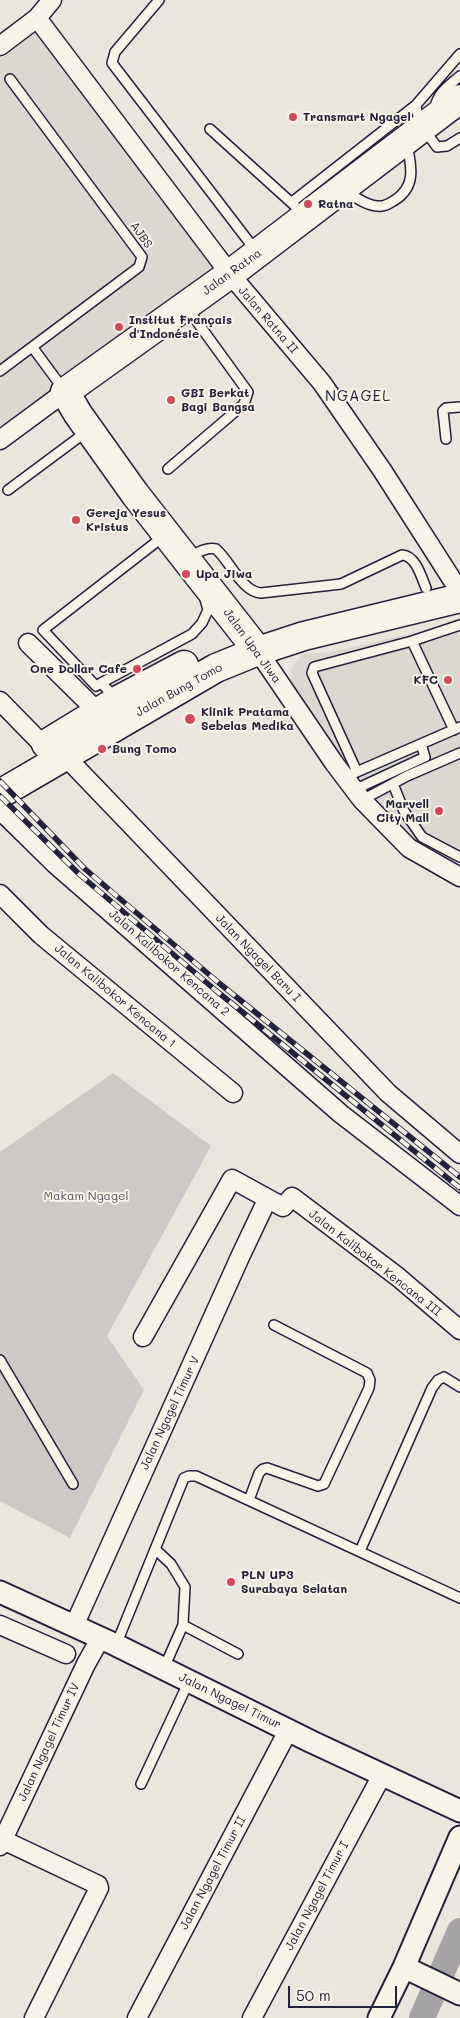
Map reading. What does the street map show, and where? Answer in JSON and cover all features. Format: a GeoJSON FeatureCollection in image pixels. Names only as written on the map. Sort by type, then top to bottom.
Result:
{"type":"FeatureCollection","features":[{"type":"Feature","properties":{"kind":"main road","name":"Jalan Ratna"},"geometry":{"type":"LineString","coordinates":[[65,392],[258,253],[298,211],[342,189],[419,122],[460,99]]}},
{"type":"Feature","properties":{"kind":"main road","name":"Jalan Upa Jiwa"},"geometry":{"type":"LineString","coordinates":[[65,392],[167,546],[252,643]]}},
{"type":"Feature","properties":{"kind":"main road","name":"Jalan Bung Tomo"},"geometry":{"type":"LineString","coordinates":[[0,794],[54,750],[106,699],[252,643],[426,588],[458,586]]}},
{"type":"Feature","properties":{"kind":"main road","name":"Jalan Bung Tomo"},"geometry":{"type":"LineString","coordinates":[[0,773],[54,750],[216,668],[252,643],[304,636],[458,586]]}},
{"type":"Feature","properties":{"kind":"street"},"geometry":{"type":"LineString","coordinates":[[0,46],[37,18],[52,0]]}},
{"type":"Feature","properties":{"kind":"street","name":"Jalan Ratna II"},"geometry":{"type":"LineString","coordinates":[[37,18],[230,274],[322,383],[458,586]]}},
{"type":"Feature","properties":{"kind":"street","name":"Jalan Ratna"},"geometry":{"type":"LineString","coordinates":[[0,440],[65,392]]}},
{"type":"Feature","properties":{"kind":"street"},"geometry":{"type":"LineString","coordinates":[[28,643],[106,699]]}},
{"type":"Feature","properties":{"kind":"street","name":"Jalan Upa Jiwa"},"geometry":{"type":"LineString","coordinates":[[252,643],[354,785],[409,848],[460,877]]}},
{"type":"Feature","properties":{"kind":"street","name":"Jalan Ngagel Baru I"},"geometry":{"type":"LineString","coordinates":[[0,701],[54,750],[388,1093],[460,1154]]}},
{"type":"Feature","properties":{"kind":"street","name":"Jalan Kalibokor Kencana 2"},"geometry":{"type":"LineString","coordinates":[[0,810],[56,864],[341,1114],[460,1206]]}},
{"type":"Feature","properties":{"kind":"street","name":"Jalan Kalibokor Kencana 1"},"geometry":{"type":"LineString","coordinates":[[0,894],[41,935],[233,1093]]}},
{"type":"Feature","properties":{"kind":"street"},"geometry":{"type":"LineString","coordinates":[[143,1337],[230,1181],[234,1179],[268,1200]]}},
{"type":"Feature","properties":{"kind":"street","name":"Jalan Kalibokor Kencana III"},"geometry":{"type":"LineString","coordinates":[[268,1200],[283,1207],[290,1196],[398,1277],[460,1330]]}},
{"type":"Feature","properties":{"kind":"street","name":"Jalan Ngagel Timur V"},"geometry":{"type":"LineString","coordinates":[[74,1626],[240,1257],[268,1200]]}},
{"type":"Feature","properties":{"kind":"street","name":"Jalan Ngagel Timur"},"geometry":{"type":"LineString","coordinates":[[0,1592],[164,1668],[382,1775],[460,1810]]}},
{"type":"Feature","properties":{"kind":"street"},"geometry":{"type":"LineString","coordinates":[[0,1625],[66,1654]]}},
{"type":"Feature","properties":{"kind":"street","name":"Jalan Ngagel Timur IV"},"geometry":{"type":"LineString","coordinates":[[2,1843],[86,1664],[108,1642]]}},
{"type":"Feature","properties":{"kind":"street","name":"Jalan Ngagel Timur II"},"geometry":{"type":"LineString","coordinates":[[137,2018],[289,1729]]}},
{"type":"Feature","properties":{"kind":"street","name":"Jalan Ngagel Timur I"},"geometry":{"type":"LineString","coordinates":[[252,2018],[382,1775]]}},
{"type":"Feature","properties":{"kind":"street"},"geometry":{"type":"LineString","coordinates":[[378,2018],[404,1967],[460,1837]]}},
{"type":"Feature","properties":{"kind":"street"},"geometry":{"type":"LineString","coordinates":[[2,1843],[98,1885],[100,1888],[34,2018]]}},
{"type":"Feature","properties":{"kind":"street"},"geometry":{"type":"LineString","coordinates":[[404,1967],[460,1994]]}},
{"type":"Feature","properties":{"kind":"lane"},"geometry":{"type":"LineString","coordinates":[[160,0],[115,52],[112,62],[258,253]]}},
{"type":"Feature","properties":{"kind":"lane"},"geometry":{"type":"LineString","coordinates":[[342,189],[377,206],[386,205],[402,195],[410,183],[419,122],[460,54]]}},
{"type":"Feature","properties":{"kind":"lane"},"geometry":{"type":"LineString","coordinates":[[210,129],[298,211],[419,122],[438,97],[460,76]]}},
{"type":"Feature","properties":{"kind":"lane","name":"AJBS"},"geometry":{"type":"LineString","coordinates":[[0,371],[33,348],[139,266],[142,260],[142,257],[10,79]]}},
{"type":"Feature","properties":{"kind":"lane"},"geometry":{"type":"LineString","coordinates":[[419,122],[437,147],[447,146],[460,138]]}},
{"type":"Feature","properties":{"kind":"lane"},"geometry":{"type":"LineString","coordinates":[[168,469],[244,404],[248,395],[248,392],[186,306]]}},
{"type":"Feature","properties":{"kind":"lane"},"geometry":{"type":"LineString","coordinates":[[33,348],[65,392]]}},
{"type":"Feature","properties":{"kind":"lane"},"geometry":{"type":"LineString","coordinates":[[446,439],[443,411],[446,408],[460,407]]}},
{"type":"Feature","properties":{"kind":"lane"},"geometry":{"type":"LineString","coordinates":[[8,490],[89,429]]}},
{"type":"Feature","properties":{"kind":"lane"},"geometry":{"type":"LineString","coordinates":[[198,592],[205,598],[208,610],[202,623],[192,634],[106,699],[43,630],[167,546],[202,550],[216,549],[247,588],[256,593],[341,584],[402,555],[408,555],[412,559],[426,588]]}},
{"type":"Feature","properties":{"kind":"lane"},"geometry":{"type":"LineString","coordinates":[[354,785],[312,670],[317,665],[412,641],[460,625]]}},
{"type":"Feature","properties":{"kind":"lane"},"geometry":{"type":"LineString","coordinates":[[354,785],[421,744],[457,728],[412,641]]}},
{"type":"Feature","properties":{"kind":"lane"},"geometry":{"type":"LineString","coordinates":[[354,785],[425,756],[421,744]]}},
{"type":"Feature","properties":{"kind":"lane"},"geometry":{"type":"LineString","coordinates":[[354,785],[393,784],[460,753]]}},
{"type":"Feature","properties":{"kind":"lane"},"geometry":{"type":"LineString","coordinates":[[393,784],[404,811],[422,837],[460,857]]}},
{"type":"Feature","properties":{"kind":"lane"},"geometry":{"type":"LineString","coordinates":[[249,1500],[259,1473],[267,1468],[318,1486],[324,1484],[370,1388],[368,1373],[274,1325]]}},
{"type":"Feature","properties":{"kind":"lane"},"geometry":{"type":"LineString","coordinates":[[0,1360],[73,1484]]}},
{"type":"Feature","properties":{"kind":"lane"},"geometry":{"type":"LineString","coordinates":[[360,1550],[432,1388],[438,1380],[444,1377],[460,1387]]}},
{"type":"Feature","properties":{"kind":"lane"},"geometry":{"type":"LineString","coordinates":[[108,1642],[155,1549],[184,1478],[189,1476],[196,1476],[360,1550],[460,1598]]}},
{"type":"Feature","properties":{"kind":"lane"},"geometry":{"type":"LineString","coordinates":[[155,1549],[171,1564],[185,1587],[183,1625],[164,1668]]}},
{"type":"Feature","properties":{"kind":"lane"},"geometry":{"type":"LineString","coordinates":[[183,1625],[238,1654]]}},
{"type":"Feature","properties":{"kind":"lane"},"geometry":{"type":"LineString","coordinates":[[141,1784],[189,1681]]}},
{"type":"Feature","properties":{"kind":"shaded area"},"geometry":{"type":"Polygon","coordinates":[[[43,27],[226,273],[0,435],[0,59],[43,27]]]}},
{"type":"Feature","properties":{"kind":"shaded area"},"geometry":{"type":"Polygon","coordinates":[[[460,622],[460,870],[445,862],[407,835],[377,808],[294,694],[290,670],[302,654],[331,652],[460,622]]]}},
{"type":"Feature","properties":{"kind":"green space","name":"Makam Ngagel"},"geometry":{"type":"Polygon","coordinates":[[[113,1073],[211,1146],[107,1336],[144,1390],[70,1538],[0,1501],[0,1152],[113,1073]]]}},
{"type":"Feature","properties":{"kind":"waterway"},"geometry":{"type":"LineString","coordinates":[[422,2018],[460,1931]]}},
{"type":"Feature","properties":{"kind":"railway"},"geometry":{"type":"LineString","coordinates":[[0,781],[85,869],[219,983],[460,1177]]}},
{"type":"Feature","properties":{"kind":"railway"},"geometry":{"type":"LineString","coordinates":[[0,796],[79,874],[214,989],[460,1188]]}},
{"type":"Feature","properties":{"kind":"place","name":"Transmart Ngagel"},"geometry":{"type":"Point","coordinates":[293,117]}},
{"type":"Feature","properties":{"kind":"place","name":"Ratna"},"geometry":{"type":"Point","coordinates":[308,204]}},
{"type":"Feature","properties":{"kind":"place","name":"Institut Français d'Indonésie"},"geometry":{"type":"Point","coordinates":[119,327]}},
{"type":"Feature","properties":{"kind":"place","name":"GBI Berkat Bagi Bangsa"},"geometry":{"type":"Point","coordinates":[171,400]}},
{"type":"Feature","properties":{"kind":"place","name":"Gereja Yesus Kristus"},"geometry":{"type":"Point","coordinates":[76,520]}},
{"type":"Feature","properties":{"kind":"place","name":"Upa Jiwa"},"geometry":{"type":"Point","coordinates":[186,574]}},
{"type":"Feature","properties":{"kind":"place","name":"One Dollar Cafe"},"geometry":{"type":"Point","coordinates":[137,669]}},
{"type":"Feature","properties":{"kind":"place","name":"KFC"},"geometry":{"type":"Point","coordinates":[448,680]}},
{"type":"Feature","properties":{"kind":"place","name":"Klinik Pratama Sebelas Medika"},"geometry":{"type":"Point","coordinates":[190,719]}},
{"type":"Feature","properties":{"kind":"place","name":"Bung Tomo"},"geometry":{"type":"Point","coordinates":[102,749]}},
{"type":"Feature","properties":{"kind":"place","name":"Marvell City Mall"},"geometry":{"type":"Point","coordinates":[439,811]}},
{"type":"Feature","properties":{"kind":"place","name":"PLN UP3 Surabaya Selatan"},"geometry":{"type":"Point","coordinates":[231,1582]}},
{"type":"Feature","properties":{"kind":"district","name":"NGAGEL"},"geometry":{"type":"Point","coordinates":[358,396]}}]}
